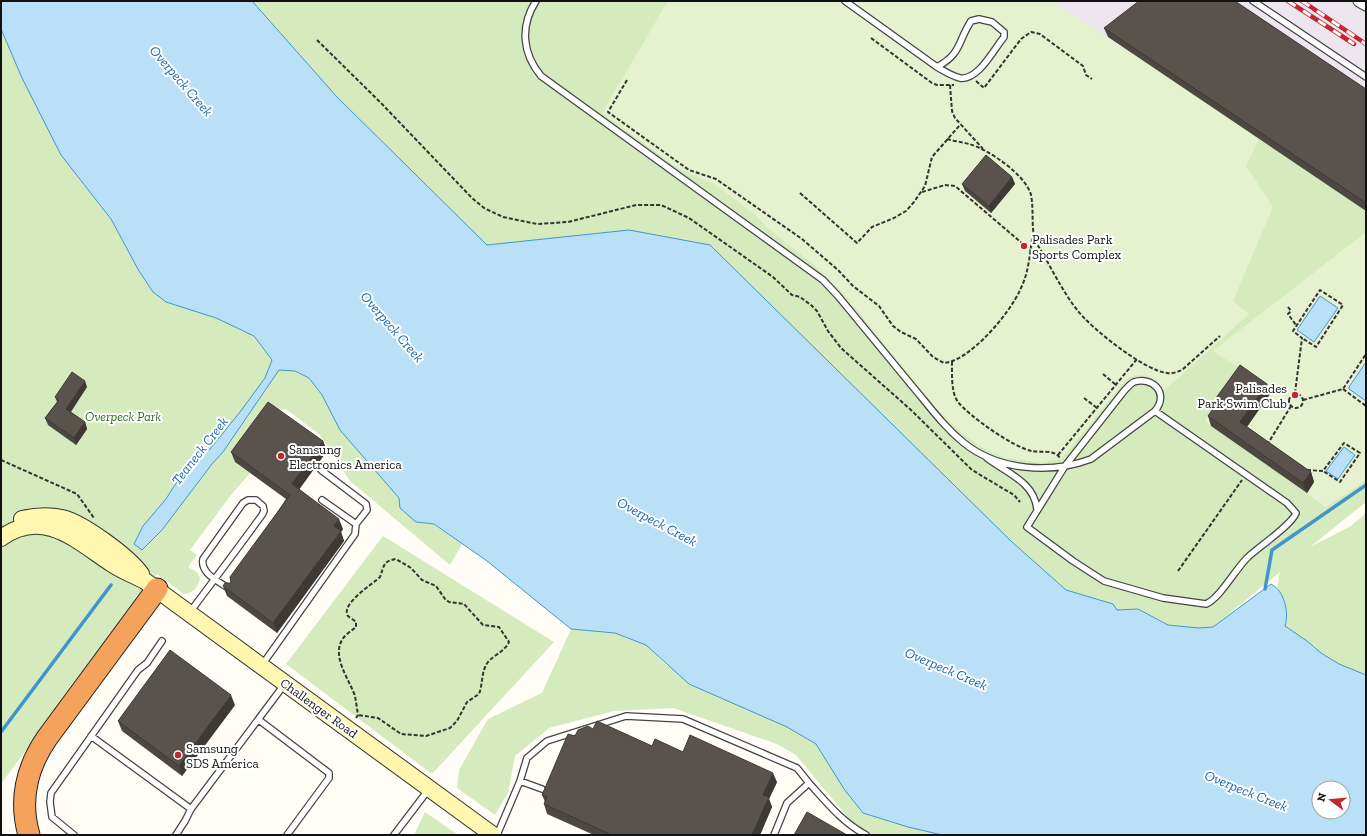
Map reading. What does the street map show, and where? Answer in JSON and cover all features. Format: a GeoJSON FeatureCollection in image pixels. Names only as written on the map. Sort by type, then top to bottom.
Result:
{"type":"FeatureCollection","features":[{"type":"Feature","properties":{"kind":"highway"},"geometry":{"type":"LineString","coordinates":[[29,835],[24,812],[24,801],[27,780],[34,759],[151,585]]}},
{"type":"Feature","properties":{"kind":"main road","name":"Challenger Road"},"geometry":{"type":"LineString","coordinates":[[1,530],[19,520],[33,517],[50,516],[69,520],[109,545],[137,569],[151,585]]}},
{"type":"Feature","properties":{"kind":"main road","name":"Challenger Road"},"geometry":{"type":"LineString","coordinates":[[1,538],[17,529],[30,527],[43,527],[74,537],[112,564],[151,585],[493,835]]}},
{"type":"Feature","properties":{"kind":"street"},"geometry":{"type":"LineString","coordinates":[[1359,1],[1366,5]]}},
{"type":"Feature","properties":{"kind":"lane"},"geometry":{"type":"LineString","coordinates":[[536,1],[526,20],[525,41],[528,55],[533,67],[541,76],[823,280],[838,296],[936,416],[965,443],[1024,483],[1036,499],[1037,509]]}},
{"type":"Feature","properties":{"kind":"lane"},"geometry":{"type":"LineString","coordinates":[[845,1],[937,67],[960,78],[974,75],[1004,37],[1004,32],[992,22],[979,19],[971,21],[964,32],[956,53],[950,60],[937,67]]}},
{"type":"Feature","properties":{"kind":"lane"},"geometry":{"type":"LineString","coordinates":[[1253,1],[1366,77]]}},
{"type":"Feature","properties":{"kind":"lane"},"geometry":{"type":"LineString","coordinates":[[984,456],[1029,467],[1048,469],[1065,466],[1091,459],[1155,411],[1161,404],[1162,397],[1159,390],[1151,383],[1140,381],[1133,383],[1124,391],[1065,466],[1028,524],[1028,528],[1093,575],[1115,585],[1157,596],[1191,603],[1206,604],[1216,597],[1246,559],[1296,515],[1294,509],[1287,503],[1155,411]]}},
{"type":"Feature","properties":{"kind":"lane"},"geometry":{"type":"LineString","coordinates":[[262,666],[350,543],[355,534],[356,524],[367,510],[366,504],[321,470]]}},
{"type":"Feature","properties":{"kind":"lane"},"geometry":{"type":"LineString","coordinates":[[190,613],[215,579],[262,515],[264,509],[259,501],[252,499],[243,503],[203,559],[203,569],[215,579],[231,590]]}},
{"type":"Feature","properties":{"kind":"lane"},"geometry":{"type":"LineString","coordinates":[[322,500],[356,524]]}},
{"type":"Feature","properties":{"kind":"lane"},"geometry":{"type":"LineString","coordinates":[[280,628],[286,633]]}},
{"type":"Feature","properties":{"kind":"lane"},"geometry":{"type":"LineString","coordinates":[[74,835],[52,817],[50,795],[138,670],[146,663],[162,641]]}},
{"type":"Feature","properties":{"kind":"lane"},"geometry":{"type":"LineString","coordinates":[[176,835],[191,809],[235,749],[244,741],[286,683]]}},
{"type":"Feature","properties":{"kind":"lane"},"geometry":{"type":"LineString","coordinates":[[496,835],[520,781],[526,758],[547,741],[626,716],[683,719],[797,768],[833,811],[852,827],[866,835]]}},
{"type":"Feature","properties":{"kind":"lane"},"geometry":{"type":"LineString","coordinates":[[259,720],[329,773],[329,778],[287,835]]}},
{"type":"Feature","properties":{"kind":"lane"},"geometry":{"type":"LineString","coordinates":[[91,736],[191,809]]}},
{"type":"Feature","properties":{"kind":"lane"},"geometry":{"type":"LineString","coordinates":[[520,781],[542,788]]}},
{"type":"Feature","properties":{"kind":"lane"},"geometry":{"type":"LineString","coordinates":[[774,835],[787,803],[809,783]]}},
{"type":"Feature","properties":{"kind":"lane"},"geometry":{"type":"LineString","coordinates":[[394,835],[430,788]]}},
{"type":"Feature","properties":{"kind":"path"},"geometry":{"type":"LineString","coordinates":[[317,40],[381,103],[472,198],[484,208],[504,217],[537,224],[575,220],[636,205],[661,205],[689,218],[737,251],[758,268],[773,277],[792,294],[800,297],[817,310],[840,348],[911,410],[972,470],[1014,495],[1020,502]]}},
{"type":"Feature","properties":{"kind":"path"},"geometry":{"type":"LineString","coordinates":[[627,80],[608,112],[689,170],[716,179],[802,239],[854,286],[879,306],[893,326],[901,332],[916,339],[933,357],[944,363],[952,362],[980,342],[1014,301],[1026,276],[1033,233]]}},
{"type":"Feature","properties":{"kind":"path"},"geometry":{"type":"LineString","coordinates":[[950,85],[952,111],[960,124],[985,151]]}},
{"type":"Feature","properties":{"kind":"path"},"geometry":{"type":"LineString","coordinates":[[800,193],[857,243],[872,227],[894,218],[906,210],[922,192],[928,176],[932,156],[948,140],[960,124]]}},
{"type":"Feature","properties":{"kind":"path"},"geometry":{"type":"LineString","coordinates":[[948,140],[969,144],[985,151],[1008,166],[1027,185],[1031,196],[1033,233],[1035,241],[1077,311],[1102,334],[1137,359],[1160,371],[1175,373],[1182,370],[1220,336]]}},
{"type":"Feature","properties":{"kind":"path"},"geometry":{"type":"LineString","coordinates":[[922,192],[945,185],[955,186],[1030,250]]}},
{"type":"Feature","properties":{"kind":"path"},"geometry":{"type":"LineString","coordinates":[[1320,290],[1343,305],[1316,347],[1302,338],[1293,331],[1320,290]]}},
{"type":"Feature","properties":{"kind":"path"},"geometry":{"type":"LineString","coordinates":[[1288,307],[1292,311],[1288,314],[1296,325]]}},
{"type":"Feature","properties":{"kind":"path"},"geometry":{"type":"LineString","coordinates":[[1295,393],[1302,338]]}},
{"type":"Feature","properties":{"kind":"path"},"geometry":{"type":"LineString","coordinates":[[1303,400],[1343,389],[1366,354]]}},
{"type":"Feature","properties":{"kind":"path"},"geometry":{"type":"LineString","coordinates":[[1058,455],[1137,359]]}},
{"type":"Feature","properties":{"kind":"path"},"geometry":{"type":"LineString","coordinates":[[952,362],[956,397],[960,404],[986,426],[1010,442],[1032,451],[1054,453],[1058,455],[1065,466]]}},
{"type":"Feature","properties":{"kind":"path"},"geometry":{"type":"LineString","coordinates":[[1103,374],[1124,391]]}},
{"type":"Feature","properties":{"kind":"path"},"geometry":{"type":"LineString","coordinates":[[1343,389],[1366,406]]}},
{"type":"Feature","properties":{"kind":"path"},"geometry":{"type":"LineString","coordinates":[[1295,393],[1299,394],[1303,400]]}},
{"type":"Feature","properties":{"kind":"path"},"geometry":{"type":"LineString","coordinates":[[1295,393],[1290,395],[1288,400],[1291,406],[1298,408],[1302,405],[1303,400]]}},
{"type":"Feature","properties":{"kind":"path"},"geometry":{"type":"LineString","coordinates":[[1084,398],[1105,414]]}},
{"type":"Feature","properties":{"kind":"path"},"geometry":{"type":"LineString","coordinates":[[1265,447],[1291,406]]}},
{"type":"Feature","properties":{"kind":"path"},"geometry":{"type":"LineString","coordinates":[[1268,443],[1274,448]]}},
{"type":"Feature","properties":{"kind":"path"},"geometry":{"type":"LineString","coordinates":[[1300,466],[1307,470],[1323,471],[1340,482],[1360,453],[1344,443],[1323,471]]}},
{"type":"Feature","properties":{"kind":"path"},"geometry":{"type":"LineString","coordinates":[[1,460],[77,494],[94,519]]}},
{"type":"Feature","properties":{"kind":"path"},"geometry":{"type":"LineString","coordinates":[[1178,571],[1246,474]]}},
{"type":"Feature","properties":{"kind":"path"},"geometry":{"type":"LineString","coordinates":[[356,718],[358,714],[354,695],[348,684],[339,654],[339,648],[344,637],[356,627],[356,622],[348,616],[347,611],[349,605],[367,586],[380,577],[382,566],[386,562],[396,558],[411,568],[422,580],[436,586],[445,599],[449,602],[464,604],[483,625],[499,627],[505,633],[509,642],[507,646],[487,664],[481,680],[479,694],[467,702],[457,721],[450,728],[426,736],[406,736],[395,731],[378,718],[358,714]]}},
{"type":"Feature","properties":{"kind":"shaded area"},"geometry":{"type":"Polygon","coordinates":[[[1051,1],[1366,1],[1366,206],[1051,1]]]}},
{"type":"Feature","properties":{"kind":"green space"},"geometry":{"type":"Polygon","coordinates":[[[252,1],[1051,1],[1366,206],[1366,502],[1310,547],[1351,526],[1366,513],[1366,675],[1325,657],[1285,626],[1285,601],[1277,587],[1280,572],[1213,627],[1198,628],[1168,625],[1138,609],[1117,610],[1113,604],[1066,590],[1012,542],[629,230],[487,245],[337,97],[252,1]]]}},
{"type":"Feature","properties":{"kind":"green space","name":"Palisades Park Sports Complex"},"geometry":{"type":"Polygon","coordinates":[[[668,1],[1052,1],[1259,139],[1246,166],[1273,207],[1233,301],[1249,314],[1165,390],[1157,382],[1147,376],[1137,375],[1126,380],[1061,459],[1041,462],[1007,458],[983,448],[959,431],[936,408],[843,293],[813,264],[769,229],[753,213],[716,185],[678,168],[602,113],[668,1]]]}},
{"type":"Feature","properties":{"kind":"green space","name":"Overpeck Park"},"geometry":{"type":"Polygon","coordinates":[[[1,29],[22,78],[61,155],[111,219],[139,271],[153,292],[216,318],[254,336],[279,370],[295,371],[309,378],[322,395],[340,430],[399,498],[416,522],[433,524],[462,544],[450,565],[350,481],[320,435],[286,409],[272,411],[235,462],[250,473],[231,495],[190,550],[197,555],[188,567],[197,572],[200,578],[197,587],[193,591],[184,594],[157,574],[120,628],[1,784],[1,29]]]}},
{"type":"Feature","properties":{"kind":"green space","name":"Palisades Park Swim Club"},"geometry":{"type":"Polygon","coordinates":[[[1366,232],[1366,480],[1326,507],[1205,421],[1241,369],[1213,351],[1366,232]]]}},
{"type":"Feature","properties":{"kind":"green space"},"geometry":{"type":"Polygon","coordinates":[[[383,536],[554,642],[432,774],[286,664],[383,536]]]}},
{"type":"Feature","properties":{"kind":"green space"},"geometry":{"type":"Polygon","coordinates":[[[571,629],[615,633],[646,645],[666,665],[817,744],[844,789],[863,813],[908,827],[942,835],[872,835],[850,820],[796,755],[777,744],[673,708],[614,711],[549,728],[515,756],[508,793],[495,815],[457,788],[459,770],[488,719],[542,693],[571,629]]]}},
{"type":"Feature","properties":{"kind":"green space"},"geometry":{"type":"Polygon","coordinates":[[[425,812],[458,835],[414,835],[425,812]]]}},
{"type":"Feature","properties":{"kind":"water","name":"Overpeck Creek"},"geometry":{"type":"Polygon","coordinates":[[[1,1],[252,1],[337,97],[487,245],[629,230],[710,245],[1012,542],[1066,590],[1113,604],[1117,610],[1138,609],[1168,625],[1198,628],[1213,627],[1271,584],[1276,587],[1285,603],[1285,626],[1307,641],[1321,653],[1339,664],[1366,675],[1366,835],[942,835],[908,827],[863,813],[844,789],[816,744],[787,727],[689,684],[646,645],[615,633],[571,629],[487,561],[434,524],[416,522],[400,508],[399,498],[340,430],[322,395],[309,378],[295,371],[279,370],[223,452],[212,464],[162,530],[142,550],[134,544],[143,526],[166,499],[180,477],[198,456],[210,449],[240,412],[265,378],[272,360],[254,336],[216,318],[166,302],[153,292],[139,271],[111,219],[61,155],[22,78],[1,29],[1,1]]]}},
{"type":"Feature","properties":{"kind":"water"},"geometry":{"type":"Polygon","coordinates":[[[1320,296],[1338,308],[1314,342],[1297,330],[1320,296]]]}},
{"type":"Feature","properties":{"kind":"water"},"geometry":{"type":"Polygon","coordinates":[[[1366,362],[1366,401],[1349,389],[1349,387],[1366,362]]]}},
{"type":"Feature","properties":{"kind":"water"},"geometry":{"type":"Polygon","coordinates":[[[1344,447],[1355,455],[1338,479],[1326,471],[1344,447]]]}},
{"type":"Feature","properties":{"kind":"building"},"geometry":{"type":"Polygon","coordinates":[[[1139,1],[1235,1],[1366,89],[1366,203],[1104,28],[1139,1]]]}},
{"type":"Feature","properties":{"kind":"building"},"geometry":{"type":"Polygon","coordinates":[[[986,155],[1012,177],[989,206],[962,184],[986,155]]]}},
{"type":"Feature","properties":{"kind":"building"},"geometry":{"type":"Polygon","coordinates":[[[1240,365],[1267,384],[1240,422],[1311,472],[1303,483],[1208,416],[1219,400],[1216,398],[1240,365]]]}},
{"type":"Feature","properties":{"kind":"building"},"geometry":{"type":"Polygon","coordinates":[[[72,372],[85,381],[66,409],[85,422],[74,438],[45,418],[59,400],[55,397],[72,372]]]}},
{"type":"Feature","properties":{"kind":"building"},"geometry":{"type":"Polygon","coordinates":[[[268,402],[323,441],[292,484],[339,519],[334,526],[341,531],[273,623],[223,586],[225,583],[231,583],[230,577],[290,495],[231,452],[268,402]]]}},
{"type":"Feature","properties":{"kind":"building"},"geometry":{"type":"Polygon","coordinates":[[[170,650],[231,695],[179,766],[118,721],[170,650]]]}},
{"type":"Feature","properties":{"kind":"building"},"geometry":{"type":"Polygon","coordinates":[[[597,721],[652,746],[655,739],[683,752],[690,735],[773,773],[763,795],[769,797],[752,835],[612,835],[544,804],[547,797],[542,795],[568,734],[575,736],[578,730],[588,726],[593,729],[597,721]]]}},
{"type":"Feature","properties":{"kind":"building"},"geometry":{"type":"Polygon","coordinates":[[[807,812],[847,835],[794,835],[807,812]]]}},
{"type":"Feature","properties":{"kind":"waterway"},"geometry":{"type":"LineString","coordinates":[[1265,589],[1272,550],[1366,485]]}},
{"type":"Feature","properties":{"kind":"waterway","name":"Teaneck Creek"},"geometry":{"type":"LineString","coordinates":[[1,732],[111,585]]}},
{"type":"Feature","properties":{"kind":"railway"},"geometry":{"type":"LineString","coordinates":[[1288,1],[1354,44]]}},
{"type":"Feature","properties":{"kind":"railway"},"geometry":{"type":"LineString","coordinates":[[1302,1],[1366,44]]}},
{"type":"Feature","properties":{"kind":"place","name":"Palisades Park Sports Complex"},"geometry":{"type":"Point","coordinates":[1024,246]}},
{"type":"Feature","properties":{"kind":"place","name":"Palisades Park Swim Club"},"geometry":{"type":"Point","coordinates":[1295,395]}},
{"type":"Feature","properties":{"kind":"place","name":"Samsung Electronics America"},"geometry":{"type":"Point","coordinates":[281,456]}},
{"type":"Feature","properties":{"kind":"place","name":"Samsung SDS America"},"geometry":{"type":"Point","coordinates":[178,755]}}]}
